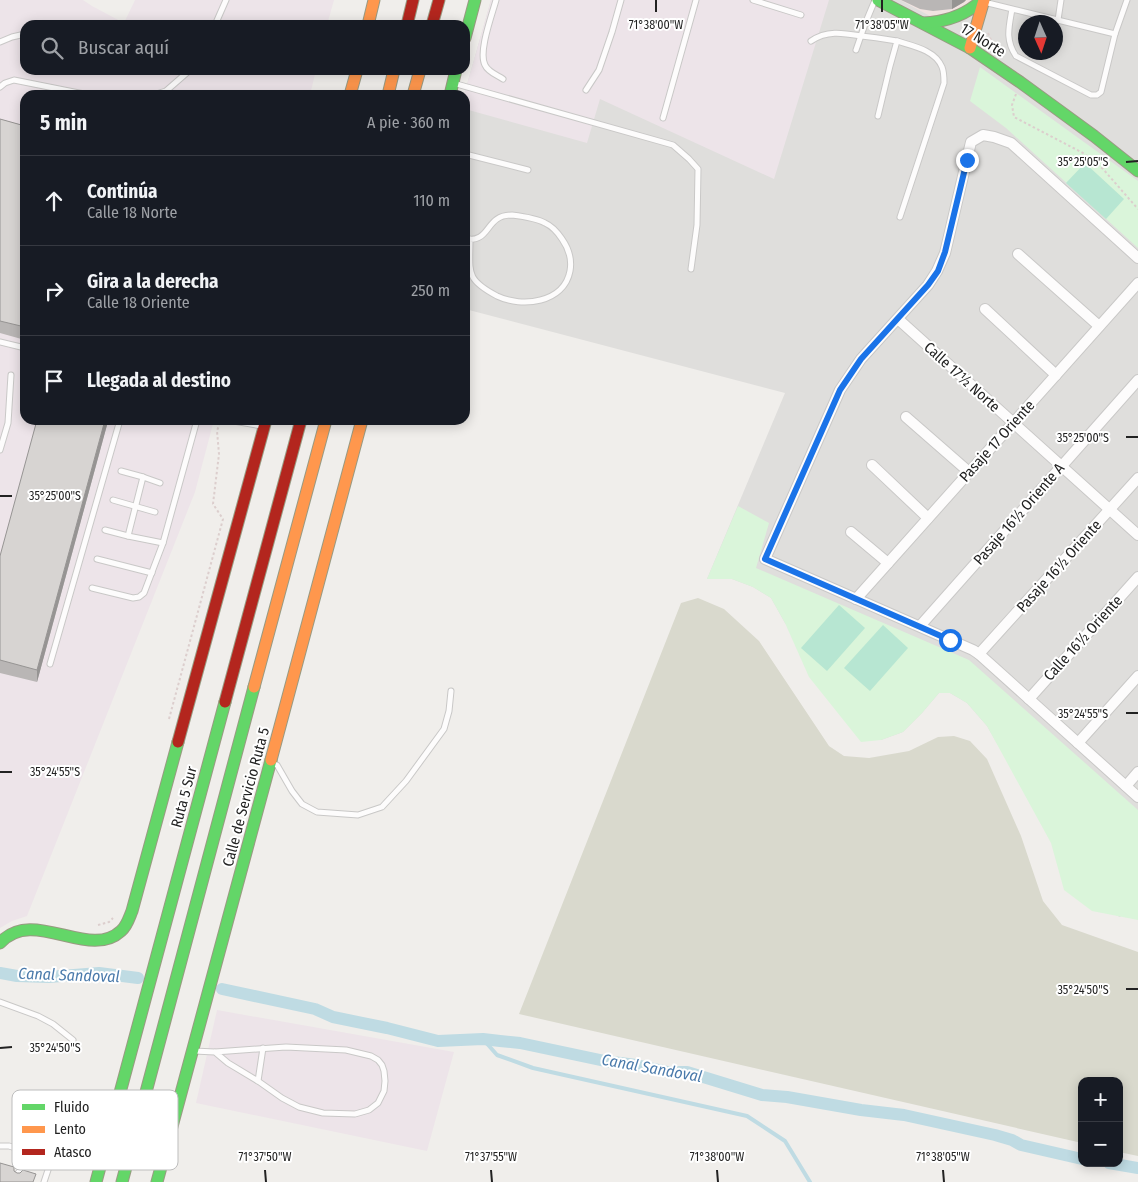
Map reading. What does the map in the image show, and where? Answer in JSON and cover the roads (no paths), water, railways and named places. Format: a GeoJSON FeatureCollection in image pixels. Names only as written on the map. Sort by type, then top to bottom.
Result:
{"type":"FeatureCollection","features":[{"type":"Feature","properties":{"kind":"main road"},"geometry":{"type":"LineString","coordinates":[[369,20],[374,0]]}},
{"type":"Feature","properties":{"kind":"main road"},"geometry":{"type":"LineString","coordinates":[[407,20],[413,0]]}},
{"type":"Feature","properties":{"kind":"main road"},"geometry":{"type":"LineString","coordinates":[[433,20],[439,0]]}},
{"type":"Feature","properties":{"kind":"main road"},"geometry":{"type":"LineString","coordinates":[[470,20],[475,0]]}},
{"type":"Feature","properties":{"kind":"main road","name":"17 Norte"},"geometry":{"type":"LineString","coordinates":[[876,0],[970,48],[1028,87],[1138,171]]}},
{"type":"Feature","properties":{"kind":"main road"},"geometry":{"type":"LineString","coordinates":[[924,23],[956,18],[983,1]]}},
{"type":"Feature","properties":{"kind":"main road"},"geometry":{"type":"LineString","coordinates":[[970,48],[983,1]]}},
{"type":"Feature","properties":{"kind":"main road"},"geometry":{"type":"LineString","coordinates":[[351,90],[356,75]]}},
{"type":"Feature","properties":{"kind":"main road"},"geometry":{"type":"LineString","coordinates":[[389,90],[393,75]]}},
{"type":"Feature","properties":{"kind":"main road"},"geometry":{"type":"LineString","coordinates":[[414,90],[419,75]]}},
{"type":"Feature","properties":{"kind":"main road"},"geometry":{"type":"LineString","coordinates":[[451,90],[455,75]]}},
{"type":"Feature","properties":{"kind":"main road"},"geometry":{"type":"LineString","coordinates":[[0,943],[12,932],[24,929],[100,941],[114,936],[125,928],[131,917],[264,425]]}},
{"type":"Feature","properties":{"kind":"main road","name":"Ruta 5 Sur"},"geometry":{"type":"LineString","coordinates":[[121,1090],[300,425]]}},
{"type":"Feature","properties":{"kind":"main road"},"geometry":{"type":"LineString","coordinates":[[147,1090],[325,425]]}},
{"type":"Feature","properties":{"kind":"main road","name":"Calle de Servicio Ruta 5"},"geometry":{"type":"LineString","coordinates":[[178,1109],[361,425]]}},
{"type":"Feature","properties":{"kind":"street"},"geometry":{"type":"LineString","coordinates":[[1138,258],[1011,143],[983,135],[971,142],[941,263],[934,277],[861,359],[840,390],[765,559],[920,626],[979,654],[1138,797]]}},
{"type":"Feature","properties":{"kind":"street"},"geometry":{"type":"LineString","coordinates":[[1018,254],[1099,326]]}},
{"type":"Feature","properties":{"kind":"street","name":"Pasaje 17 Oriente"},"geometry":{"type":"LineString","coordinates":[[856,599],[1138,283]]}},
{"type":"Feature","properties":{"kind":"street"},"geometry":{"type":"LineString","coordinates":[[985,309],[1056,375]]}},
{"type":"Feature","properties":{"kind":"street","name":"Calle 17½ Norte"},"geometry":{"type":"LineString","coordinates":[[898,319],[1138,534]]}},
{"type":"Feature","properties":{"kind":"street","name":"Pasaje 16½ Oriente A"},"geometry":{"type":"LineString","coordinates":[[920,626],[1138,380]]}},
{"type":"Feature","properties":{"kind":"street"},"geometry":{"type":"LineString","coordinates":[[906,417],[969,472]]}},
{"type":"Feature","properties":{"kind":"street"},"geometry":{"type":"LineString","coordinates":[[872,465],[928,518]]}},
{"type":"Feature","properties":{"kind":"street","name":"Pasaje 16½ Oriente"},"geometry":{"type":"LineString","coordinates":[[979,654],[1138,478]]}},
{"type":"Feature","properties":{"kind":"street"},"geometry":{"type":"LineString","coordinates":[[851,532],[888,563]]}},
{"type":"Feature","properties":{"kind":"street","name":"Calle 16½ Oriente"},"geometry":{"type":"LineString","coordinates":[[1029,699],[1138,577]]}},
{"type":"Feature","properties":{"kind":"street"},"geometry":{"type":"LineString","coordinates":[[1078,743],[1138,676]]}},
{"type":"Feature","properties":{"kind":"street"},"geometry":{"type":"LineString","coordinates":[[1126,786],[1138,772]]}},
{"type":"Feature","properties":{"kind":"lane"},"geometry":{"type":"LineString","coordinates":[[217,20],[226,0]]}},
{"type":"Feature","properties":{"kind":"lane"},"geometry":{"type":"LineString","coordinates":[[496,0],[483,50],[484,63],[488,69],[503,80]]}},
{"type":"Feature","properties":{"kind":"lane"},"geometry":{"type":"LineString","coordinates":[[586,90],[599,70],[621,0]]}},
{"type":"Feature","properties":{"kind":"lane"},"geometry":{"type":"LineString","coordinates":[[663,118],[696,0]]}},
{"type":"Feature","properties":{"kind":"lane"},"geometry":{"type":"LineString","coordinates":[[753,0],[801,15]]}},
{"type":"Feature","properties":{"kind":"lane"},"geometry":{"type":"LineString","coordinates":[[856,50],[876,0]]}},
{"type":"Feature","properties":{"kind":"lane"},"geometry":{"type":"LineString","coordinates":[[1059,15],[1061,0]]}},
{"type":"Feature","properties":{"kind":"lane"},"geometry":{"type":"LineString","coordinates":[[1012,9],[1008,40],[1016,56],[1091,95],[1096,95],[1101,92],[1115,34],[1126,0]]}},
{"type":"Feature","properties":{"kind":"lane"},"geometry":{"type":"LineString","coordinates":[[983,1],[1037,15]]}},
{"type":"Feature","properties":{"kind":"lane"},"geometry":{"type":"LineString","coordinates":[[1063,21],[1115,34]]}},
{"type":"Feature","properties":{"kind":"lane"},"geometry":{"type":"LineString","coordinates":[[811,41],[819,36],[844,32],[897,40],[934,55],[943,68],[944,83],[900,217]]}},
{"type":"Feature","properties":{"kind":"lane"},"geometry":{"type":"LineString","coordinates":[[0,42],[20,35]]}},
{"type":"Feature","properties":{"kind":"lane"},"geometry":{"type":"LineString","coordinates":[[878,116],[897,40]]}},
{"type":"Feature","properties":{"kind":"lane"},"geometry":{"type":"LineString","coordinates":[[167,90],[184,75]]}},
{"type":"Feature","properties":{"kind":"lane"},"geometry":{"type":"LineString","coordinates":[[0,87],[14,80],[64,90]]}},
{"type":"Feature","properties":{"kind":"lane"},"geometry":{"type":"LineString","coordinates":[[453,83],[672,146],[678,150],[698,169],[697,225],[691,269]]}},
{"type":"Feature","properties":{"kind":"lane"},"geometry":{"type":"LineString","coordinates":[[470,155],[528,170]]}},
{"type":"Feature","properties":{"kind":"lane"},"geometry":{"type":"LineString","coordinates":[[470,239],[482,236],[493,221],[501,216],[512,215],[545,223],[558,233],[566,245],[570,254],[571,265],[566,284],[559,292],[543,300],[532,302],[516,302],[504,299],[478,284],[470,270]]}},
{"type":"Feature","properties":{"kind":"lane"},"geometry":{"type":"LineString","coordinates":[[0,342],[20,347]]}},
{"type":"Feature","properties":{"kind":"lane"},"geometry":{"type":"LineString","coordinates":[[0,450],[8,423],[11,375]]}},
{"type":"Feature","properties":{"kind":"lane"},"geometry":{"type":"LineString","coordinates":[[50,664],[119,425]]}},
{"type":"Feature","properties":{"kind":"lane"},"geometry":{"type":"LineString","coordinates":[[92,588],[133,598],[139,597],[144,593],[163,543],[196,425]]}},
{"type":"Feature","properties":{"kind":"lane"},"geometry":{"type":"LineString","coordinates":[[122,472],[160,483]]}},
{"type":"Feature","properties":{"kind":"lane"},"geometry":{"type":"LineString","coordinates":[[128,536],[143,477]]}},
{"type":"Feature","properties":{"kind":"lane"},"geometry":{"type":"LineString","coordinates":[[113,500],[155,512]]}},
{"type":"Feature","properties":{"kind":"lane"},"geometry":{"type":"LineString","coordinates":[[104,530],[163,543]]}},
{"type":"Feature","properties":{"kind":"lane"},"geometry":{"type":"LineString","coordinates":[[97,559],[152,573]]}},
{"type":"Feature","properties":{"kind":"lane"},"geometry":{"type":"LineString","coordinates":[[270,763],[277,765],[302,804],[317,812],[358,815],[382,807],[406,781],[444,729],[449,711],[450,691]]}},
{"type":"Feature","properties":{"kind":"lane"},"geometry":{"type":"LineString","coordinates":[[0,1002],[38,1016],[53,1024],[73,1040]]}},
{"type":"Feature","properties":{"kind":"lane"},"geometry":{"type":"LineString","coordinates":[[194,1051],[215,1052],[286,1047],[346,1050],[371,1056],[378,1060],[384,1072],[384,1091],[378,1103],[369,1110],[355,1114],[323,1113],[299,1107],[282,1098],[228,1063],[215,1052]]}},
{"type":"Feature","properties":{"kind":"lane"},"geometry":{"type":"LineString","coordinates":[[258,1081],[263,1048]]}},
{"type":"Feature","properties":{"kind":"lane"},"geometry":{"type":"LineString","coordinates":[[18,1173],[21,1170]]}},
{"type":"Feature","properties":{"kind":"lane"},"geometry":{"type":"LineString","coordinates":[[44,1182],[48,1170]]}},
{"type":"Feature","properties":{"kind":"waterway","name":"Canal Sandoval"},"geometry":{"type":"LineString","coordinates":[[0,973],[17,976],[49,977],[99,973],[138,978]]}},
{"type":"Feature","properties":{"kind":"waterway","name":"Canal Sandoval"},"geometry":{"type":"LineString","coordinates":[[222,989],[315,1009],[333,1017],[438,1041],[483,1039],[520,1043],[668,1072],[687,1072],[762,1095],[787,1097],[861,1110],[904,1115],[995,1135],[1021,1145],[1078,1158]]}},
{"type":"Feature","properties":{"kind":"waterway"},"geometry":{"type":"LineString","coordinates":[[483,1039],[497,1055],[533,1068],[747,1116],[785,1141],[810,1182]]}},
{"type":"Feature","properties":{"kind":"waterway","name":"Canal Sandoval"},"geometry":{"type":"LineString","coordinates":[[1123,1165],[1138,1168]]}}]}
